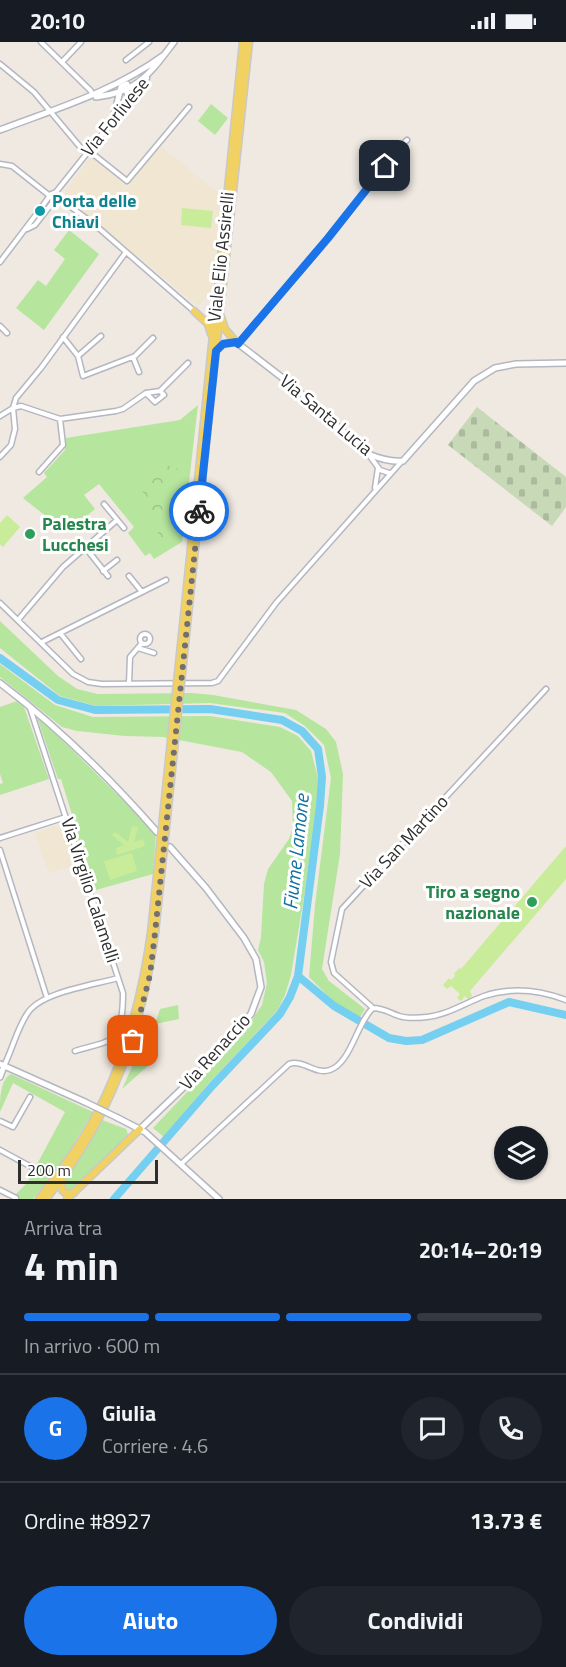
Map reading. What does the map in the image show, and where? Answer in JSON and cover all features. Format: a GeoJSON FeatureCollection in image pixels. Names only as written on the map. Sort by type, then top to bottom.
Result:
{"type":"FeatureCollection","features":[{"type":"Feature","properties":{"kind":"main road","name":"Viale Elio Assirelli"},"geometry":{"type":"LineString","coordinates":[[46,1199],[74,1163],[103,1113],[133,1041],[150,975],[243,42]]}},
{"type":"Feature","properties":{"kind":"main road","name":"Viale Elio Assirelli"},"geometry":{"type":"LineString","coordinates":[[206,423],[216,351],[249,42]]}},
{"type":"Feature","properties":{"kind":"main road"},"geometry":{"type":"LineString","coordinates":[[194,311],[201,314],[209,313],[216,303]]}},
{"type":"Feature","properties":{"kind":"main road"},"geometry":{"type":"LineString","coordinates":[[194,311],[207,324],[213,338]]}},
{"type":"Feature","properties":{"kind":"main road"},"geometry":{"type":"LineString","coordinates":[[220,313],[225,329],[237,343]]}},
{"type":"Feature","properties":{"kind":"main road"},"geometry":{"type":"LineString","coordinates":[[216,351],[223,344],[237,343]]}},
{"type":"Feature","properties":{"kind":"main road","name":"Viale Elio Assirelli"},"geometry":{"type":"LineString","coordinates":[[39,1199],[84,1136],[117,1067],[138,1004],[153,933]]}},
{"type":"Feature","properties":{"kind":"main road"},"geometry":{"type":"LineString","coordinates":[[67,1199],[142,1130]]}},
{"type":"Feature","properties":{"kind":"main road"},"geometry":{"type":"LineString","coordinates":[[63,1178],[60,1188],[62,1192],[75,1193]]}},
{"type":"Feature","properties":{"kind":"street"},"geometry":{"type":"LineString","coordinates":[[40,42],[91,91],[92,97]]}},
{"type":"Feature","properties":{"kind":"street"},"geometry":{"type":"LineString","coordinates":[[62,62],[81,42]]}},
{"type":"Feature","properties":{"kind":"street"},"geometry":{"type":"LineString","coordinates":[[126,60],[150,42]]}},
{"type":"Feature","properties":{"kind":"street","name":"Via Forlivese"},"geometry":{"type":"LineString","coordinates":[[41,211],[174,42]]}},
{"type":"Feature","properties":{"kind":"street"},"geometry":{"type":"LineString","coordinates":[[0,130],[120,89],[164,55]]}},
{"type":"Feature","properties":{"kind":"street"},"geometry":{"type":"LineString","coordinates":[[0,64],[34,92],[87,152],[128,181],[189,107]]}},
{"type":"Feature","properties":{"kind":"street"},"geometry":{"type":"LineString","coordinates":[[92,97],[102,97],[150,74]]}},
{"type":"Feature","properties":{"kind":"street"},"geometry":{"type":"LineString","coordinates":[[120,89],[128,96],[126,104]]}},
{"type":"Feature","properties":{"kind":"street"},"geometry":{"type":"LineString","coordinates":[[113,120],[120,89]]}},
{"type":"Feature","properties":{"kind":"street"},"geometry":{"type":"LineString","coordinates":[[102,97],[113,104],[114,112]]}},
{"type":"Feature","properties":{"kind":"street"},"geometry":{"type":"LineString","coordinates":[[237,343],[328,238],[397,150],[407,141]]}},
{"type":"Feature","properties":{"kind":"street"},"geometry":{"type":"LineString","coordinates":[[0,164],[12,166],[51,199]]}},
{"type":"Feature","properties":{"kind":"street"},"geometry":{"type":"LineString","coordinates":[[56,192],[60,199],[194,311]]}},
{"type":"Feature","properties":{"kind":"street","name":"Via Forlivese"},"geometry":{"type":"LineString","coordinates":[[51,199],[57,202],[60,199]]}},
{"type":"Feature","properties":{"kind":"street"},"geometry":{"type":"LineString","coordinates":[[0,261],[41,211]]}},
{"type":"Feature","properties":{"kind":"street"},"geometry":{"type":"LineString","coordinates":[[26,229],[35,225],[41,211]]}},
{"type":"Feature","properties":{"kind":"street"},"geometry":{"type":"LineString","coordinates":[[0,457],[11,445],[15,429],[13,408],[16,398],[126,252]]}},
{"type":"Feature","properties":{"kind":"street"},"geometry":{"type":"LineString","coordinates":[[0,326],[8,333]]}},
{"type":"Feature","properties":{"kind":"street"},"geometry":{"type":"LineString","coordinates":[[78,356],[102,336]]}},
{"type":"Feature","properties":{"kind":"street"},"geometry":{"type":"LineString","coordinates":[[63,337],[78,356],[83,376],[133,357],[153,338]]}},
{"type":"Feature","properties":{"kind":"street","name":"Via Santa Lucia"},"geometry":{"type":"LineString","coordinates":[[237,343],[293,386],[368,454],[387,461],[403,461]]}},
{"type":"Feature","properties":{"kind":"street"},"geometry":{"type":"LineString","coordinates":[[133,357],[139,372]]}},
{"type":"Feature","properties":{"kind":"street"},"geometry":{"type":"LineString","coordinates":[[0,416],[21,406],[30,407],[60,419],[116,411],[123,409],[146,393],[160,391],[188,363]]}},
{"type":"Feature","properties":{"kind":"street"},"geometry":{"type":"LineString","coordinates":[[0,603],[74,674],[88,682],[212,683],[218,681],[276,603],[474,381],[495,368],[516,364],[566,363]]}},
{"type":"Feature","properties":{"kind":"street"},"geometry":{"type":"LineString","coordinates":[[146,393],[155,402],[164,395],[160,391]]}},
{"type":"Feature","properties":{"kind":"street"},"geometry":{"type":"LineString","coordinates":[[39,472],[63,446],[60,419]]}},
{"type":"Feature","properties":{"kind":"street"},"geometry":{"type":"LineString","coordinates":[[368,454],[382,471],[390,473]]}},
{"type":"Feature","properties":{"kind":"street"},"geometry":{"type":"LineString","coordinates":[[374,491],[378,479],[378,466]]}},
{"type":"Feature","properties":{"kind":"street"},"geometry":{"type":"LineString","coordinates":[[104,504],[124,528]]}},
{"type":"Feature","properties":{"kind":"street"},"geometry":{"type":"LineString","coordinates":[[18,620],[63,567],[117,520]]}},
{"type":"Feature","properties":{"kind":"street"},"geometry":{"type":"LineString","coordinates":[[85,547],[108,576]]}},
{"type":"Feature","properties":{"kind":"street"},"geometry":{"type":"LineString","coordinates":[[103,570],[117,560]]}},
{"type":"Feature","properties":{"kind":"street"},"geometry":{"type":"LineString","coordinates":[[129,576],[142,592]]}},
{"type":"Feature","properties":{"kind":"street"},"geometry":{"type":"LineString","coordinates":[[42,642],[166,580]]}},
{"type":"Feature","properties":{"kind":"street"},"geometry":{"type":"LineString","coordinates":[[60,633],[81,659]]}},
{"type":"Feature","properties":{"kind":"street"},"geometry":{"type":"LineString","coordinates":[[129,683],[130,657],[142,643]]}},
{"type":"Feature","properties":{"kind":"street"},"geometry":{"type":"LineString","coordinates":[[138,648],[154,653]]}},
{"type":"Feature","properties":{"kind":"street"},"geometry":{"type":"LineString","coordinates":[[0,683],[29,704],[101,771],[157,832]]}},
{"type":"Feature","properties":{"kind":"street"},"geometry":{"type":"LineString","coordinates":[[0,692],[8,689]]}},
{"type":"Feature","properties":{"kind":"street","name":"Via San Martino"},"geometry":{"type":"LineString","coordinates":[[546,689],[342,909],[331,962],[334,972],[372,1009],[381,1008],[410,1018],[444,1014],[485,996],[513,990],[564,998]]}},
{"type":"Feature","properties":{"kind":"street","name":"Via Virgilio Calamelli"},"geometry":{"type":"LineString","coordinates":[[29,704],[123,993],[122,1013],[117,1034],[112,1039],[75,1051]]}},
{"type":"Feature","properties":{"kind":"street"},"geometry":{"type":"LineString","coordinates":[[0,838],[66,818]]}},
{"type":"Feature","properties":{"kind":"street","name":"Via Renaccio"},"geometry":{"type":"LineString","coordinates":[[142,1130],[214,1057],[251,1014],[261,987],[256,959],[244,938],[206,888],[170,847]]}},
{"type":"Feature","properties":{"kind":"street"},"geometry":{"type":"LineString","coordinates":[[0,850],[47,998]]}},
{"type":"Feature","properties":{"kind":"street"},"geometry":{"type":"LineString","coordinates":[[0,1077],[2,1065],[27,1013],[47,998],[118,978]]}},
{"type":"Feature","properties":{"kind":"street"},"geometry":{"type":"LineString","coordinates":[[181,1164],[289,1064],[295,1062],[317,1070],[328,1071],[339,1064],[372,1009]]}},
{"type":"Feature","properties":{"kind":"street"},"geometry":{"type":"LineString","coordinates":[[2,1065],[142,1130],[219,1199]]}},
{"type":"Feature","properties":{"kind":"street"},"geometry":{"type":"LineString","coordinates":[[0,1121],[13,1127],[30,1097]]}},
{"type":"Feature","properties":{"kind":"street"},"geometry":{"type":"LineString","coordinates":[[0,1150],[37,1170]]}},
{"type":"Feature","properties":{"kind":"street"},"geometry":{"type":"LineString","coordinates":[[0,1190],[16,1198]]}},
{"type":"Feature","properties":{"kind":"shaded area"},"geometry":{"type":"Polygon","coordinates":[[[161,147],[221,195],[212,290],[198,306],[65,196],[65,191],[91,157],[126,186],[161,147]]]}},
{"type":"Feature","properties":{"kind":"shaded area"},"geometry":{"type":"Polygon","coordinates":[[[65,823],[79,864],[49,873],[35,833],[65,823]]]}},
{"type":"Feature","properties":{"kind":"green space"},"geometry":{"type":"Polygon","coordinates":[[[211,104],[228,118],[215,135],[198,121],[211,104]]]}},
{"type":"Feature","properties":{"kind":"green space"},"geometry":{"type":"Polygon","coordinates":[[[182,208],[213,211],[211,228],[181,225],[182,208]]]}},
{"type":"Feature","properties":{"kind":"green space"},"geometry":{"type":"Polygon","coordinates":[[[69,230],[99,254],[44,330],[16,308],[38,280],[46,286],[65,259],[54,250],[69,230]]]}},
{"type":"Feature","properties":{"kind":"green space"},"geometry":{"type":"Polygon","coordinates":[[[198,405],[182,542],[154,559],[150,553],[145,556],[128,533],[134,527],[99,484],[84,495],[95,509],[67,533],[23,498],[47,477],[44,473],[65,450],[66,438],[180,420],[198,405]]]}},
{"type":"Feature","properties":{"kind":"green space"},"geometry":{"type":"Polygon","coordinates":[[[477,407],[566,477],[566,507],[552,526],[448,445],[477,407]]]}},
{"type":"Feature","properties":{"kind":"green space"},"geometry":{"type":"Polygon","coordinates":[[[170,466],[178,469],[181,474],[178,480],[171,484],[160,515],[174,541],[160,552],[158,531],[141,498],[149,476],[155,476],[163,467],[170,466]]]}},
{"type":"Feature","properties":{"kind":"green space"},"geometry":{"type":"Polygon","coordinates":[[[7,515],[20,527],[3,547],[0,544],[0,523],[7,515]]]}},
{"type":"Feature","properties":{"kind":"green space"},"geometry":{"type":"Polygon","coordinates":[[[0,621],[58,676],[77,689],[98,694],[192,693],[213,695],[296,710],[326,729],[336,742],[343,774],[340,854],[322,969],[329,981],[365,1009],[360,1017],[335,1003],[309,977],[315,905],[331,778],[324,745],[305,726],[285,713],[210,703],[96,706],[60,696],[0,648],[0,621]]]}},
{"type":"Feature","properties":{"kind":"green space"},"geometry":{"type":"Polygon","coordinates":[[[0,664],[55,705],[93,717],[210,716],[280,727],[298,736],[311,751],[318,778],[317,806],[291,975],[285,995],[277,1011],[210,1082],[164,1137],[153,1128],[243,1033],[262,1005],[267,983],[264,962],[258,950],[261,937],[264,884],[268,869],[289,839],[293,827],[292,801],[271,772],[242,752],[163,737],[125,736],[77,731],[62,727],[0,677],[0,664]]]}},
{"type":"Feature","properties":{"kind":"green space"},"geometry":{"type":"Polygon","coordinates":[[[17,701],[24,707],[49,779],[0,795],[0,784],[3,783],[0,774],[0,707],[17,701]]]}},
{"type":"Feature","properties":{"kind":"green space"},"geometry":{"type":"Polygon","coordinates":[[[37,717],[156,833],[153,874],[96,890],[87,865],[84,865],[77,839],[79,837],[61,779],[58,779],[37,717]]]}},
{"type":"Feature","properties":{"kind":"green space"},"geometry":{"type":"Polygon","coordinates":[[[132,826],[138,827],[134,842],[143,839],[145,846],[117,855],[116,848],[124,845],[112,835],[115,832],[128,842],[132,826]]]}},
{"type":"Feature","properties":{"kind":"green space","name":"Tiro a segno nazionale"},"geometry":{"type":"Polygon","coordinates":[[[566,846],[566,879],[470,991],[472,996],[469,1000],[465,996],[461,1001],[457,998],[460,994],[451,986],[447,989],[443,985],[449,978],[451,980],[455,976],[459,968],[461,969],[566,846]]]}},
{"type":"Feature","properties":{"kind":"green space"},"geometry":{"type":"Polygon","coordinates":[[[132,853],[137,871],[110,880],[104,861],[132,853]]]}},
{"type":"Feature","properties":{"kind":"green space"},"geometry":{"type":"Polygon","coordinates":[[[178,1005],[179,1019],[155,1024],[160,1009],[178,1005]]]}},
{"type":"Feature","properties":{"kind":"green space"},"geometry":{"type":"Polygon","coordinates":[[[152,1023],[158,1057],[122,1089],[152,1023]]]}},
{"type":"Feature","properties":{"kind":"green space"},"geometry":{"type":"Polygon","coordinates":[[[11,1074],[93,1112],[63,1162],[33,1199],[11,1199],[27,1183],[65,1112],[13,1083],[0,1112],[3,1085],[11,1074]]]}},
{"type":"Feature","properties":{"kind":"green space"},"geometry":{"type":"Polygon","coordinates":[[[102,1120],[126,1129],[128,1134],[126,1138],[90,1175],[71,1191],[65,1190],[62,1184],[102,1120]]]}},
{"type":"Feature","properties":{"kind":"waterway","name":"Fiume Lamone"},"geometry":{"type":"LineString","coordinates":[[0,658],[58,700],[95,710],[210,709],[282,720],[302,731],[318,749],[322,777],[320,806],[298,976],[290,997],[280,1014],[213,1085],[114,1199]]}},
{"type":"Feature","properties":{"kind":"waterway"},"geometry":{"type":"LineString","coordinates":[[298,976],[334,1006],[389,1038],[406,1041],[422,1040],[509,1002],[566,1015]]}},
{"type":"Feature","properties":{"kind":"way so far"},"geometry":{"type":"LineString","coordinates":[[133,1041],[150,975],[199,511]]}},
{"type":"Feature","properties":{"kind":"place","name":"Porta delle Chiavi"},"geometry":{"type":"Point","coordinates":[40,211]}},
{"type":"Feature","properties":{"kind":"place","name":"Palestra Lucchesi"},"geometry":{"type":"Point","coordinates":[30,534]}},
{"type":"Feature","properties":{"kind":"place","name":"Tiro a segno nazionale"},"geometry":{"type":"Point","coordinates":[532,902]}},
{"type":"Feature","properties":{"kind":"route"},"geometry":{"type":"LineString","coordinates":[[199,511],[216,351],[228,342],[238,344],[328,238],[385,166]]}}]}
